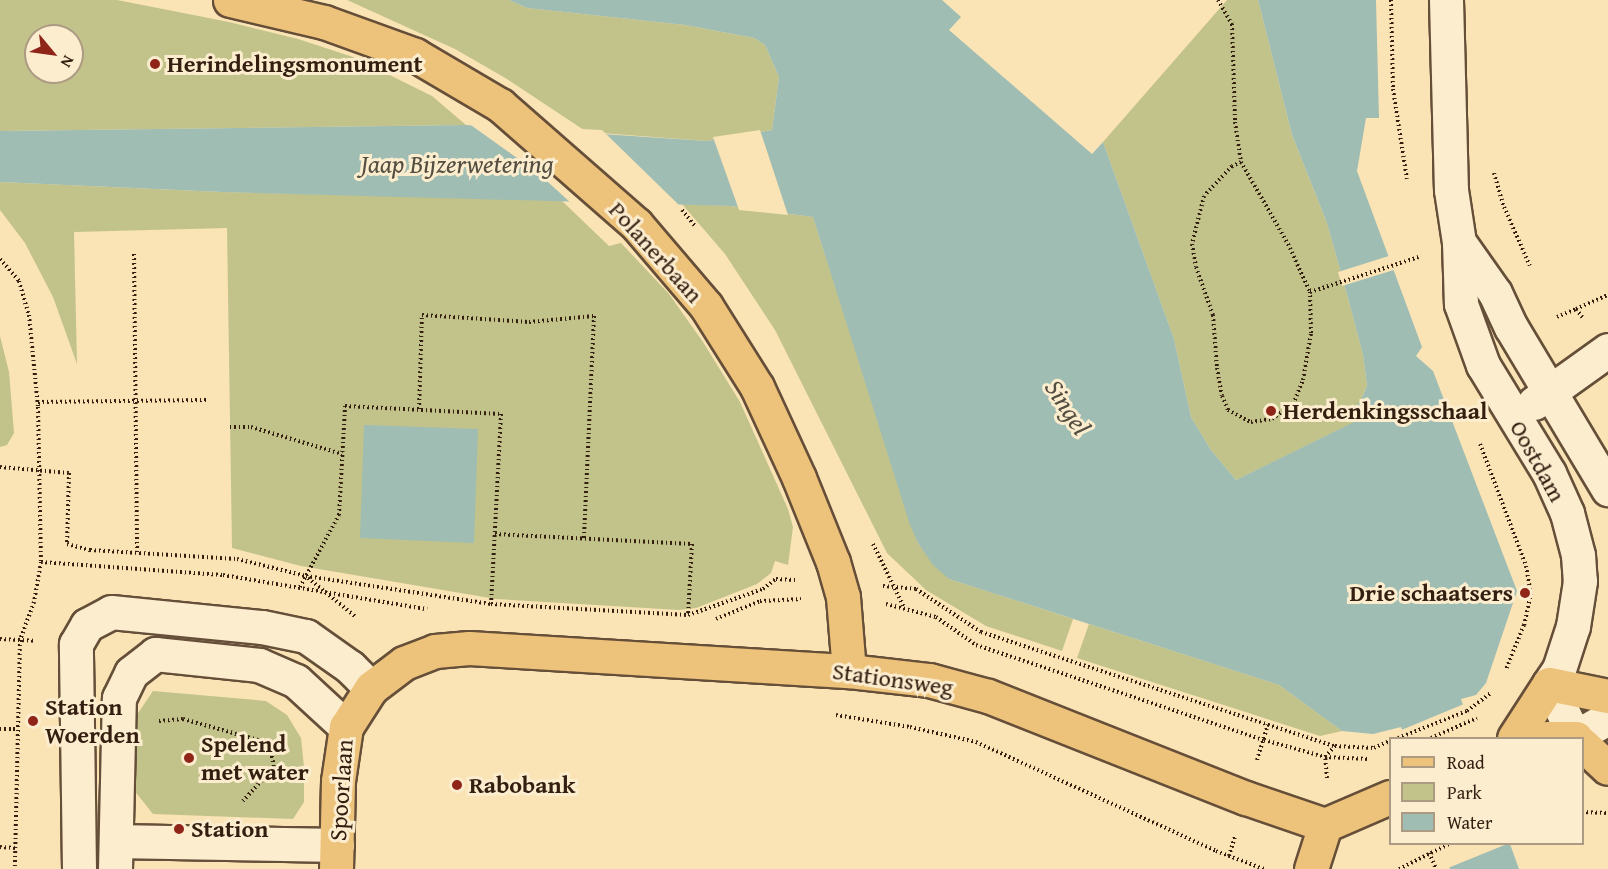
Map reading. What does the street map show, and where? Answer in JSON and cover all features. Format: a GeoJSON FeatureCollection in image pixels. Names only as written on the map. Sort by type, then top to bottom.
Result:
{"type":"FeatureCollection","features":[{"type":"Feature","properties":{"kind":"main road","name":"Polanerbaan"},"geometry":{"type":"LineString","coordinates":[[230,0],[324,22],[415,55],[500,105],[636,224],[706,306],[757,387],[799,478],[833,562],[843,597],[849,671]]}},
{"type":"Feature","properties":{"kind":"main road","name":"Stationsweg"},"geometry":{"type":"LineString","coordinates":[[404,663],[435,651],[469,648],[849,671],[929,680],[988,696],[1246,798],[1325,825]]}},
{"type":"Feature","properties":{"kind":"main road","name":"Spoorlaan"},"geometry":{"type":"LineString","coordinates":[[336,857],[338,781],[346,727],[371,688],[404,663]]}},
{"type":"Feature","properties":{"kind":"main road"},"geometry":{"type":"LineString","coordinates":[[1515,737],[1550,684],[1608,696]]}},
{"type":"Feature","properties":{"kind":"main road"},"geometry":{"type":"LineString","coordinates":[[1584,750],[1608,768]]}},
{"type":"Feature","properties":{"kind":"main road"},"geometry":{"type":"LineString","coordinates":[[1311,869],[1325,825],[1389,797]]}},
{"type":"Feature","properties":{"kind":"street","name":"Oostdam"},"geometry":{"type":"LineString","coordinates":[[1446,0],[1451,190],[1459,242],[1461,304],[1483,365],[1549,473],[1567,513],[1578,555],[1580,581],[1573,626],[1559,669],[1550,684]]}},
{"type":"Feature","properties":{"kind":"street","name":"Oostdam"},"geometry":{"type":"LineString","coordinates":[[1459,242],[1495,293],[1511,327],[1608,489]]}},
{"type":"Feature","properties":{"kind":"street"},"geometry":{"type":"LineString","coordinates":[[1514,417],[1608,350]]}},
{"type":"Feature","properties":{"kind":"street"},"geometry":{"type":"LineString","coordinates":[[79,869],[76,644],[87,626],[111,612],[262,627],[306,636],[350,667],[371,688]]}},
{"type":"Feature","properties":{"kind":"street"},"geometry":{"type":"LineString","coordinates":[[336,857],[116,855],[119,698],[131,672],[155,654],[259,664],[296,681],[346,727]]}},
{"type":"Feature","properties":{"kind":"street"},"geometry":{"type":"LineString","coordinates":[[1550,684],[1569,737]]}},
{"type":"Feature","properties":{"kind":"street"},"geometry":{"type":"LineString","coordinates":[[1576,737],[1608,718]]}},
{"type":"Feature","properties":{"kind":"path"},"geometry":{"type":"LineString","coordinates":[[1218,0],[1232,24],[1235,122],[1241,162],[1287,244],[1310,292],[1311,333],[1303,380],[1293,404],[1272,419],[1251,422],[1228,410],[1222,396],[1217,368],[1214,315],[1196,267],[1192,244],[1204,195],[1232,166],[1241,162]]}},
{"type":"Feature","properties":{"kind":"path"},"geometry":{"type":"LineString","coordinates":[[1492,163],[1504,207],[1531,269]]}},
{"type":"Feature","properties":{"kind":"path"},"geometry":{"type":"LineString","coordinates":[[134,254],[137,553]]}},
{"type":"Feature","properties":{"kind":"path"},"geometry":{"type":"LineString","coordinates":[[0,259],[19,281],[29,315],[38,402],[41,562],[34,602],[20,640],[15,869]]}},
{"type":"Feature","properties":{"kind":"path"},"geometry":{"type":"LineString","coordinates":[[1310,292],[1415,259]]}},
{"type":"Feature","properties":{"kind":"path"},"geometry":{"type":"LineString","coordinates":[[1576,309],[1608,295]]}},
{"type":"Feature","properties":{"kind":"path"},"geometry":{"type":"LineString","coordinates":[[1551,308],[1557,317]]}},
{"type":"Feature","properties":{"kind":"path"},"geometry":{"type":"LineString","coordinates":[[419,409],[422,315],[530,322],[594,316],[584,539]]}},
{"type":"Feature","properties":{"kind":"path"},"geometry":{"type":"LineString","coordinates":[[38,402],[206,400]]}},
{"type":"Feature","properties":{"kind":"path"},"geometry":{"type":"LineString","coordinates":[[0,466],[69,473],[68,544],[90,550],[237,559],[306,576],[491,604],[501,414],[345,406],[339,515],[311,565]]}},
{"type":"Feature","properties":{"kind":"path"},"geometry":{"type":"LineString","coordinates":[[230,426],[251,427],[342,454]]}},
{"type":"Feature","properties":{"kind":"path"},"geometry":{"type":"LineString","coordinates":[[1476,433],[1526,566],[1531,592],[1524,625],[1505,673]]}},
{"type":"Feature","properties":{"kind":"path"},"geometry":{"type":"LineString","coordinates":[[495,534],[692,544],[688,615]]}},
{"type":"Feature","properties":{"kind":"path"},"geometry":{"type":"LineString","coordinates":[[41,562],[222,575],[430,610]]}},
{"type":"Feature","properties":{"kind":"path"},"geometry":{"type":"LineString","coordinates":[[885,567],[904,607]]}},
{"type":"Feature","properties":{"kind":"path"},"geometry":{"type":"LineString","coordinates":[[306,576],[328,592]]}},
{"type":"Feature","properties":{"kind":"path"},"geometry":{"type":"LineString","coordinates":[[0,639],[20,640]]}},
{"type":"Feature","properties":{"kind":"path"},"geometry":{"type":"LineString","coordinates":[[1401,737],[1467,711],[1498,687]]}},
{"type":"Feature","properties":{"kind":"path","name":"Stationsweg"},"geometry":{"type":"LineString","coordinates":[[831,714],[910,727],[976,742],[1216,851],[1264,869]]}},
{"type":"Feature","properties":{"kind":"path"},"geometry":{"type":"LineString","coordinates":[[154,721],[183,719],[269,743],[274,767],[236,809]]}},
{"type":"Feature","properties":{"kind":"path"},"geometry":{"type":"LineString","coordinates":[[1434,737],[1471,722]]}},
{"type":"Feature","properties":{"kind":"path"},"geometry":{"type":"LineString","coordinates":[[1264,740],[1268,725]]}},
{"type":"Feature","properties":{"kind":"path"},"geometry":{"type":"LineString","coordinates":[[0,729],[18,729]]}},
{"type":"Feature","properties":{"kind":"path"},"geometry":{"type":"LineString","coordinates":[[1324,757],[1335,746],[1374,747],[1389,741]]}},
{"type":"Feature","properties":{"kind":"path"},"geometry":{"type":"LineString","coordinates":[[1584,812],[1608,813]]}},
{"type":"Feature","properties":{"kind":"path"},"geometry":{"type":"LineString","coordinates":[[1399,869],[1444,845]]}},
{"type":"Feature","properties":{"kind":"path"},"geometry":{"type":"LineString","coordinates":[[0,848],[16,848]]}},
{"type":"Feature","properties":{"kind":"path"},"geometry":{"type":"LineString","coordinates":[[1429,853],[1436,869]]}},
{"type":"Feature","properties":{"kind":"green space"},"geometry":{"type":"Polygon","coordinates":[[[0,0],[117,0],[229,22],[298,39],[353,57],[432,96],[466,125],[0,131],[0,0]]]}},
{"type":"Feature","properties":{"kind":"green space"},"geometry":{"type":"Polygon","coordinates":[[[347,0],[509,0],[527,8],[685,25],[754,38],[765,45],[779,77],[772,130],[707,141],[587,132],[507,79],[455,49],[347,0]]]}},
{"type":"Feature","properties":{"kind":"green space"},"geometry":{"type":"Polygon","coordinates":[[[1227,0],[1258,0],[1292,135],[1327,223],[1363,355],[1367,386],[1360,402],[1357,421],[1236,480],[1211,450],[1191,417],[1174,339],[1103,142],[1227,0]]]}},
{"type":"Feature","properties":{"kind":"green space"},"geometry":{"type":"Polygon","coordinates":[[[0,182],[222,192],[561,200],[609,246],[621,243],[669,294],[703,342],[740,402],[788,509],[793,527],[788,565],[775,561],[771,573],[757,584],[696,608],[679,610],[496,599],[301,566],[232,548],[227,228],[74,232],[77,364],[53,297],[25,243],[0,210],[0,182]]]}},
{"type":"Feature","properties":{"kind":"green space"},"geometry":{"type":"Polygon","coordinates":[[[682,204],[731,206],[813,217],[918,543],[949,579],[1073,619],[1062,651],[986,626],[926,590],[887,553],[775,330],[725,254],[682,204]]]}},
{"type":"Feature","properties":{"kind":"green space"},"geometry":{"type":"Polygon","coordinates":[[[0,336],[9,372],[14,433],[7,445],[0,447],[0,336]]]}},
{"type":"Feature","properties":{"kind":"green space"},"geometry":{"type":"Polygon","coordinates":[[[1089,624],[1279,685],[1342,731],[1320,736],[1077,658],[1089,624]]]}},
{"type":"Feature","properties":{"kind":"green space"},"geometry":{"type":"Polygon","coordinates":[[[153,691],[266,701],[287,715],[301,738],[304,767],[304,802],[293,819],[153,814],[133,789],[132,722],[153,691]]]}},
{"type":"Feature","properties":{"kind":"water"},"geometry":{"type":"Polygon","coordinates":[[[509,0],[942,0],[961,17],[949,30],[1092,154],[1103,142],[1174,339],[1191,417],[1211,450],[1236,480],[1356,421],[1347,414],[1360,402],[1367,386],[1363,355],[1327,223],[1292,135],[1258,0],[1376,0],[1379,118],[1366,118],[1357,171],[1422,347],[1416,356],[1433,371],[1517,591],[1486,683],[1476,695],[1461,699],[1474,737],[1405,737],[1401,727],[1373,734],[1342,731],[1279,685],[949,579],[933,565],[918,543],[910,525],[813,217],[731,206],[222,192],[0,182],[0,131],[466,125],[707,141],[772,130],[779,77],[765,45],[754,38],[685,25],[527,8],[509,0]]]}},
{"type":"Feature","properties":{"kind":"water"},"geometry":{"type":"Polygon","coordinates":[[[364,425],[478,429],[474,543],[360,538],[364,425]]]}},
{"type":"Feature","properties":{"kind":"water"},"geometry":{"type":"Polygon","coordinates":[[[1441,845],[1510,845],[1519,869],[1450,869],[1441,845]]]}},
{"type":"Feature","properties":{"kind":"pier"},"geometry":{"type":"Polygon","coordinates":[[[468,123],[602,130],[681,207],[571,203],[538,173],[468,123]]]}},
{"type":"Feature","properties":{"kind":"pier"},"geometry":{"type":"Polygon","coordinates":[[[760,130],[788,215],[739,210],[713,137],[760,130]]]}},
{"type":"Feature","properties":{"kind":"pier"},"geometry":{"type":"Polygon","coordinates":[[[1392,255],[1397,269],[1342,286],[1338,272],[1392,255]]]}},
{"type":"Feature","properties":{"kind":"pier"},"geometry":{"type":"Polygon","coordinates":[[[1464,704],[1477,737],[1402,737],[1399,731],[1464,704]]]}},
{"type":"Feature","properties":{"kind":"pier"},"geometry":{"type":"Polygon","coordinates":[[[1438,845],[1505,845],[1448,868],[1438,845]]]}},
{"type":"Feature","properties":{"kind":"place","name":"Herindelingsmonument"},"geometry":{"type":"Point","coordinates":[155,64]}},
{"type":"Feature","properties":{"kind":"place","name":"Herdenkingsschaal"},"geometry":{"type":"Point","coordinates":[1271,411]}},
{"type":"Feature","properties":{"kind":"place","name":"Drie schaatsers"},"geometry":{"type":"Point","coordinates":[1525,593]}},
{"type":"Feature","properties":{"kind":"place","name":"Station Woerden"},"geometry":{"type":"Point","coordinates":[33,721]}},
{"type":"Feature","properties":{"kind":"place","name":"Spelend met water"},"geometry":{"type":"Point","coordinates":[189,758]}},
{"type":"Feature","properties":{"kind":"place","name":"Rabobank"},"geometry":{"type":"Point","coordinates":[457,785]}},
{"type":"Feature","properties":{"kind":"place","name":"Station"},"geometry":{"type":"Point","coordinates":[179,829]}},
{"type":"Feature","properties":{"kind":"water label","name":"Jaap Bijzerwetering"},"geometry":{"type":"Point","coordinates":[457,164]}},
{"type":"Feature","properties":{"kind":"water label","name":"Singel"},"geometry":{"type":"Point","coordinates":[1068,407]}}]}
